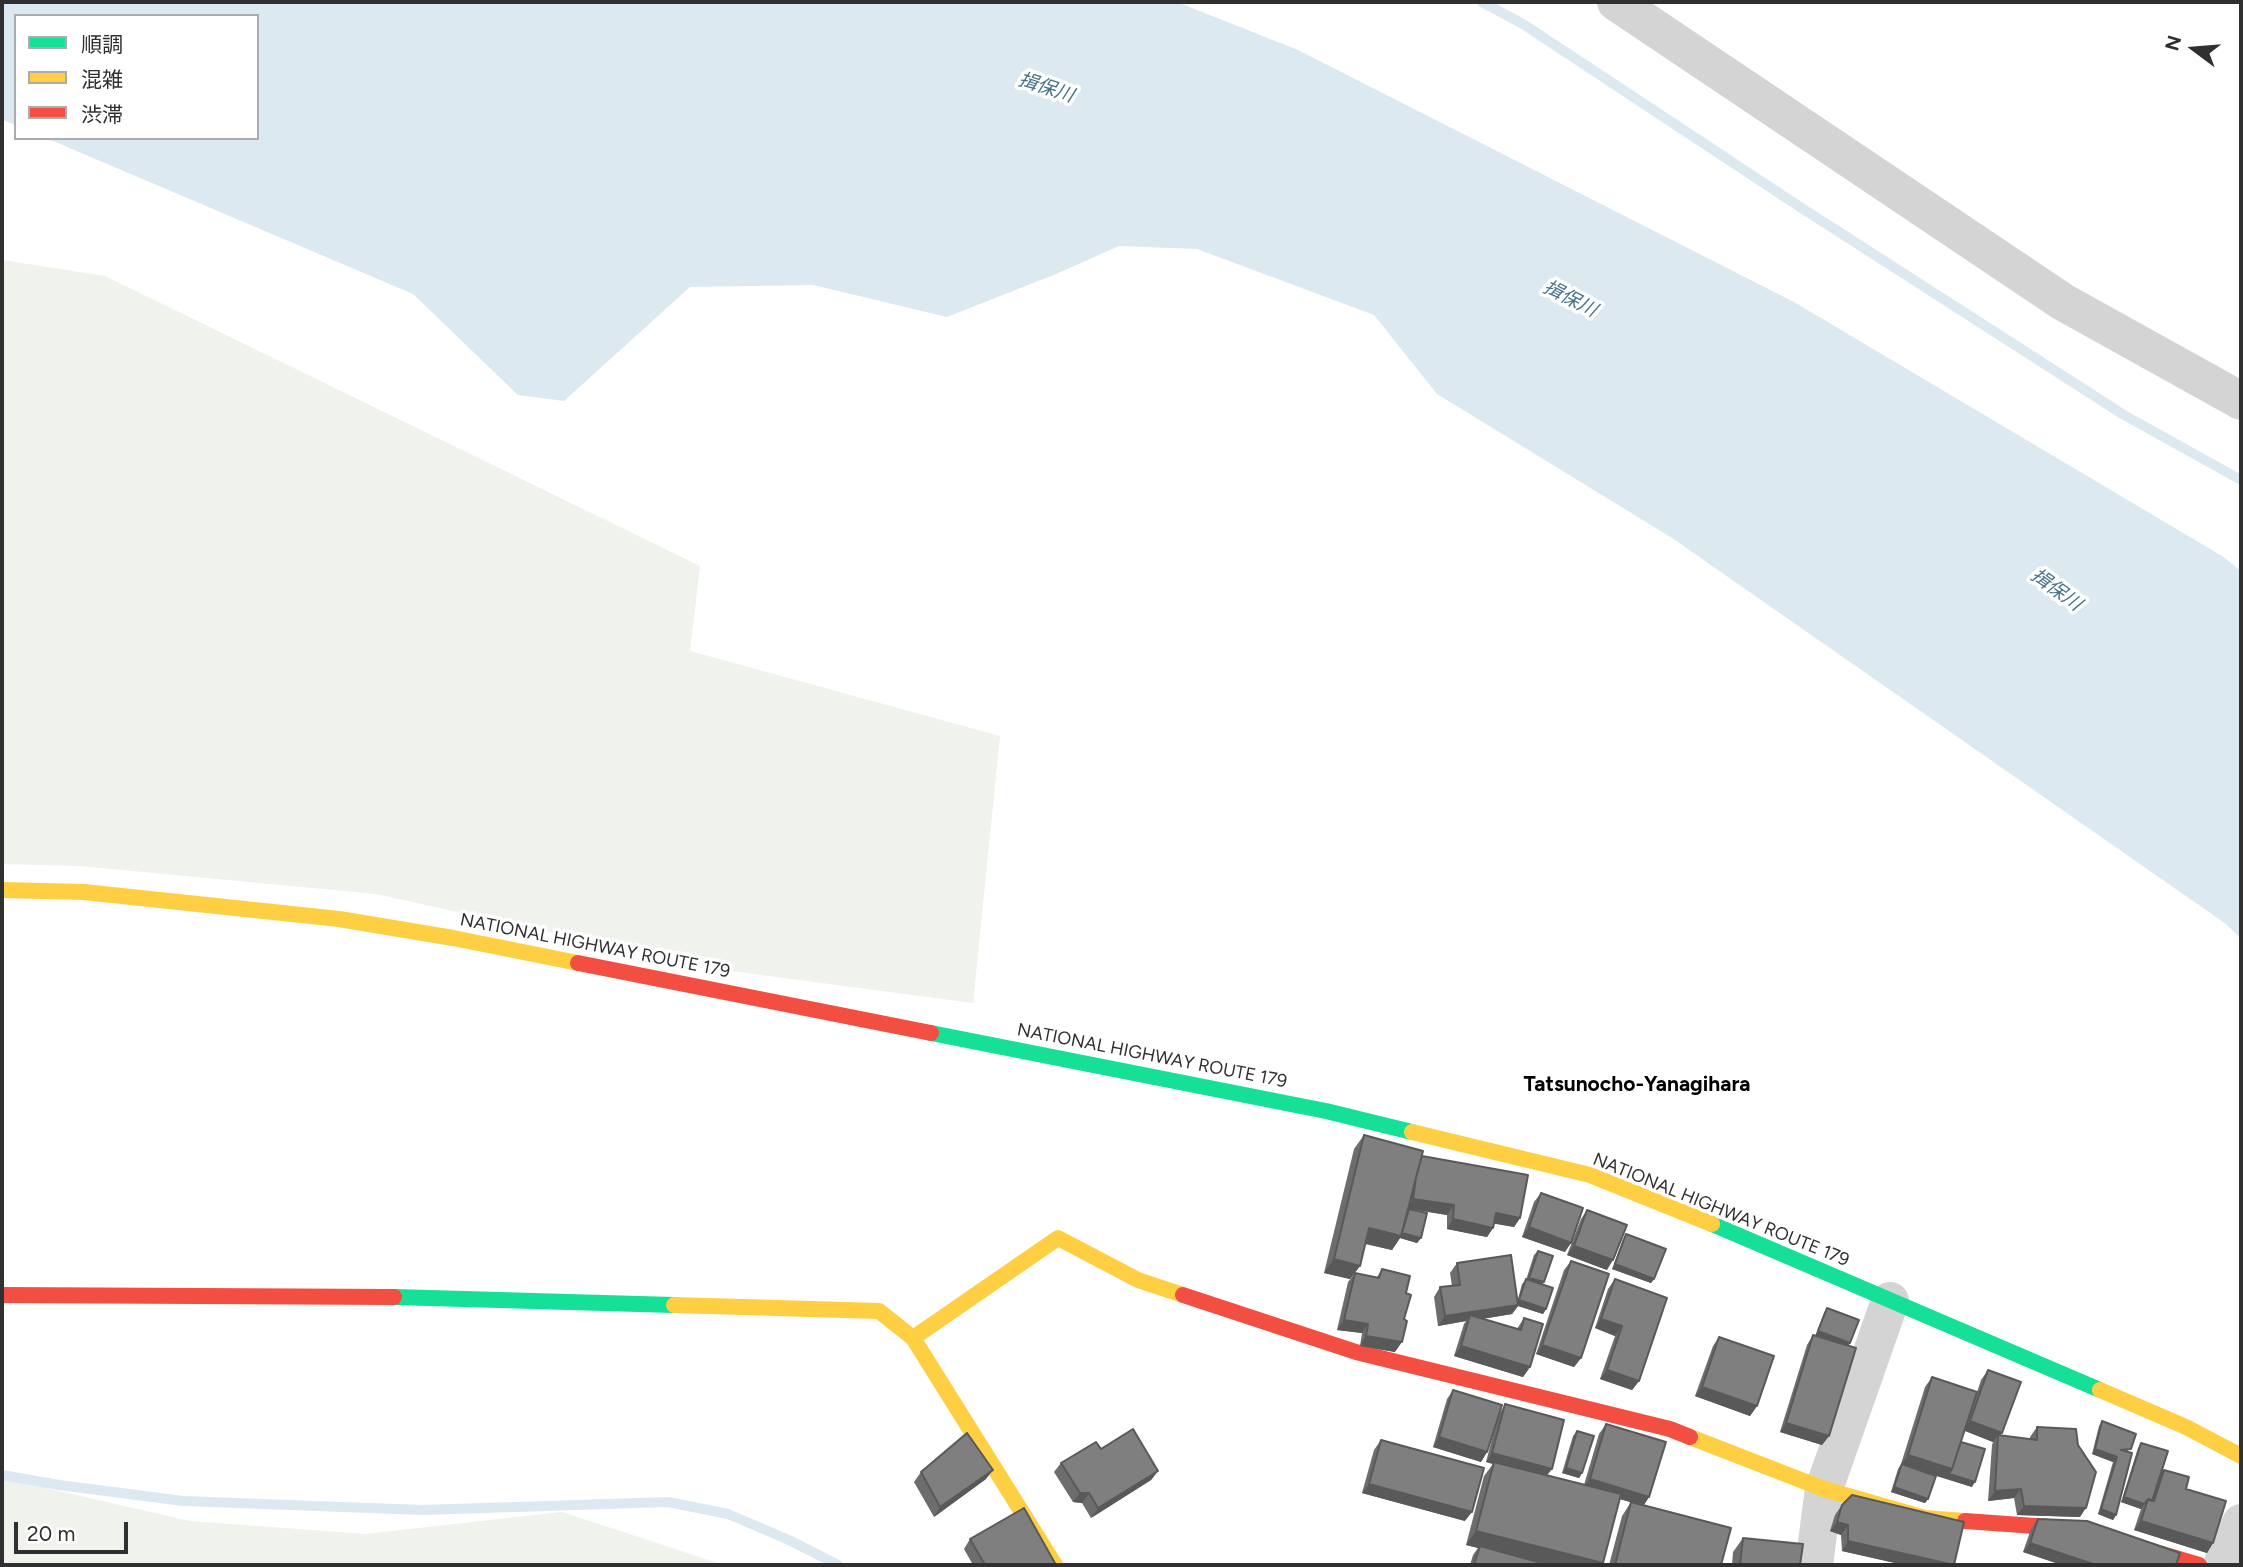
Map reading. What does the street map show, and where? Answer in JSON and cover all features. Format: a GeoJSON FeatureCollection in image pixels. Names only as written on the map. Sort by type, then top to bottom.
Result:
{"type":"FeatureCollection","features":[{"type":"Feature","properties":{"kind":"main road","name":"NATIONAL HIGHWAY ROUTE 179"},"geometry":{"type":"LineString","coordinates":[[2,890],[84,892],[339,919],[533,954],[1326,1111],[1590,1175],[1729,1231],[2186,1427],[2241,1456]]}},
{"type":"Feature","properties":{"kind":"main road"},"geometry":{"type":"LineString","coordinates":[[913,1338],[1058,1238],[1138,1280],[1356,1352],[1670,1429],[1824,1489],[1925,1518],[2077,1529],[2199,1565]]}},
{"type":"Feature","properties":{"kind":"main road"},"geometry":{"type":"LineString","coordinates":[[2,1295],[374,1296],[879,1311],[913,1338],[1055,1565]]}},
{"type":"Feature","properties":{"kind":"street"},"geometry":{"type":"LineString","coordinates":[[1616,2],[2063,302],[2241,401]]}},
{"type":"Feature","properties":{"kind":"street"},"geometry":{"type":"LineString","coordinates":[[1814,1565],[1824,1489],[1890,1301]]}},
{"type":"Feature","properties":{"kind":"street"},"geometry":{"type":"LineString","coordinates":[[2222,1565],[2241,1523]]}},
{"type":"Feature","properties":{"kind":"shaded area"},"geometry":{"type":"Polygon","coordinates":[[[2,260],[105,276],[700,566],[690,651],[1000,736],[973,1003],[716,969],[376,894],[80,866],[2,864],[2,260]]]}},
{"type":"Feature","properties":{"kind":"shaded area"},"geometry":{"type":"Polygon","coordinates":[[[2,1478],[190,1521],[365,1534],[562,1512],[724,1565],[2,1565],[2,1478]]]}},
{"type":"Feature","properties":{"kind":"water","name":"揖保川"},"geometry":{"type":"Polygon","coordinates":[[[2,2],[1177,2],[1298,50],[1794,302],[2222,556],[2241,571],[2241,939],[2226,924],[1672,538],[1437,394],[1374,315],[1197,249],[1119,246],[947,317],[813,285],[690,287],[564,401],[518,395],[413,294],[51,140],[259,140],[259,14],[14,14],[14,124],[2,120],[2,2]]]}},
{"type":"Feature","properties":{"kind":"building"},"geometry":{"type":"Polygon","coordinates":[[[1364,1135],[1423,1151],[1401,1236],[1369,1228],[1360,1266],[1334,1259],[1364,1135]]]}},
{"type":"Feature","properties":{"kind":"building"},"geometry":{"type":"Polygon","coordinates":[[[1422,1156],[1528,1175],[1520,1218],[1496,1213],[1493,1228],[1453,1219],[1454,1205],[1413,1199],[1422,1156]]]}},
{"type":"Feature","properties":{"kind":"building"},"geometry":{"type":"Polygon","coordinates":[[[1541,1193],[1583,1208],[1571,1243],[1529,1227],[1541,1193]]]}},
{"type":"Feature","properties":{"kind":"building"},"geometry":{"type":"Polygon","coordinates":[[[1409,1209],[1427,1213],[1421,1238],[1402,1233],[1409,1209]]]}},
{"type":"Feature","properties":{"kind":"building"},"geometry":{"type":"Polygon","coordinates":[[[1587,1210],[1627,1225],[1613,1260],[1574,1246],[1587,1210]]]}},
{"type":"Feature","properties":{"kind":"building"},"geometry":{"type":"Polygon","coordinates":[[[1626,1234],[1666,1249],[1654,1279],[1615,1264],[1626,1234]]]}},
{"type":"Feature","properties":{"kind":"building"},"geometry":{"type":"Polygon","coordinates":[[[1538,1251],[1553,1256],[1544,1282],[1529,1278],[1538,1251]]]}},
{"type":"Feature","properties":{"kind":"building"},"geometry":{"type":"Polygon","coordinates":[[[1511,1255],[1518,1305],[1445,1316],[1440,1287],[1460,1285],[1457,1263],[1511,1255]]]}},
{"type":"Feature","properties":{"kind":"building"},"geometry":{"type":"Polygon","coordinates":[[[1571,1261],[1609,1274],[1581,1358],[1542,1345],[1571,1261]]]}},
{"type":"Feature","properties":{"kind":"building"},"geometry":{"type":"Polygon","coordinates":[[[1382,1269],[1410,1276],[1406,1293],[1411,1295],[1404,1319],[1407,1321],[1402,1342],[1366,1336],[1368,1324],[1344,1320],[1355,1273],[1379,1278],[1382,1269]]]}},
{"type":"Feature","properties":{"kind":"building"},"geometry":{"type":"Polygon","coordinates":[[[1526,1279],[1553,1288],[1546,1309],[1519,1300],[1526,1279]]]}},
{"type":"Feature","properties":{"kind":"building"},"geometry":{"type":"Polygon","coordinates":[[[1615,1279],[1667,1298],[1639,1381],[1607,1370],[1622,1326],[1601,1319],[1615,1279]]]}},
{"type":"Feature","properties":{"kind":"building"},"geometry":{"type":"Polygon","coordinates":[[[1827,1308],[1859,1320],[1850,1343],[1818,1331],[1827,1308]]]}},
{"type":"Feature","properties":{"kind":"building"},"geometry":{"type":"Polygon","coordinates":[[[1470,1315],[1521,1330],[1524,1318],[1543,1324],[1530,1367],[1461,1346],[1470,1315]]]}},
{"type":"Feature","properties":{"kind":"building"},"geometry":{"type":"Polygon","coordinates":[[[1813,1335],[1856,1348],[1829,1436],[1786,1423],[1813,1335]]]}},
{"type":"Feature","properties":{"kind":"building"},"geometry":{"type":"Polygon","coordinates":[[[1719,1337],[1774,1356],[1757,1406],[1702,1387],[1719,1337]]]}},
{"type":"Feature","properties":{"kind":"building"},"geometry":{"type":"Polygon","coordinates":[[[1988,1370],[2021,1382],[2002,1433],[1970,1421],[1988,1370]]]}},
{"type":"Feature","properties":{"kind":"building"},"geometry":{"type":"Polygon","coordinates":[[[1932,1377],[1977,1392],[1952,1469],[1908,1455],[1932,1377]]]}},
{"type":"Feature","properties":{"kind":"building"},"geometry":{"type":"Polygon","coordinates":[[[1453,1390],[1502,1405],[1487,1452],[1439,1437],[1453,1390]]]}},
{"type":"Feature","properties":{"kind":"building"},"geometry":{"type":"Polygon","coordinates":[[[1505,1404],[1564,1420],[1552,1469],[1492,1453],[1505,1404]]]}},
{"type":"Feature","properties":{"kind":"building"},"geometry":{"type":"Polygon","coordinates":[[[2102,1421],[2136,1434],[2131,1449],[2121,1450],[2132,1453],[2116,1515],[2101,1509],[2117,1457],[2095,1449],[2102,1421]]]}},
{"type":"Feature","properties":{"kind":"building"},"geometry":{"type":"Polygon","coordinates":[[[1606,1424],[1666,1442],[1649,1497],[1590,1479],[1606,1424]]]}},
{"type":"Feature","properties":{"kind":"building"},"geometry":{"type":"Polygon","coordinates":[[[2037,1427],[2076,1429],[2078,1445],[2096,1472],[2086,1508],[2024,1506],[2021,1489],[1995,1491],[1998,1435],[2037,1440],[2037,1427]]]}},
{"type":"Feature","properties":{"kind":"building"},"geometry":{"type":"Polygon","coordinates":[[[1133,1429],[1158,1471],[1098,1508],[1089,1493],[1080,1493],[1061,1463],[1096,1442],[1101,1449],[1133,1429]]]}},
{"type":"Feature","properties":{"kind":"building"},"geometry":{"type":"Polygon","coordinates":[[[1577,1431],[1594,1436],[1582,1473],[1566,1468],[1577,1431]]]}},
{"type":"Feature","properties":{"kind":"building"},"geometry":{"type":"Polygon","coordinates":[[[967,1433],[993,1470],[940,1507],[921,1472],[967,1433]]]}},
{"type":"Feature","properties":{"kind":"building"},"geometry":{"type":"Polygon","coordinates":[[[1381,1440],[1484,1468],[1472,1512],[1369,1484],[1381,1440]]]}},
{"type":"Feature","properties":{"kind":"building"},"geometry":{"type":"Polygon","coordinates":[[[1961,1442],[1985,1449],[1975,1482],[1949,1474],[1961,1442]]]}},
{"type":"Feature","properties":{"kind":"building"},"geometry":{"type":"Polygon","coordinates":[[[2141,1443],[2168,1451],[2152,1501],[2148,1499],[2144,1504],[2124,1497],[2141,1443]]]}},
{"type":"Feature","properties":{"kind":"building"},"geometry":{"type":"Polygon","coordinates":[[[1494,1462],[1621,1494],[1603,1563],[1476,1531],[1494,1462]]]}},
{"type":"Feature","properties":{"kind":"building"},"geometry":{"type":"Polygon","coordinates":[[[1902,1464],[1936,1476],[1928,1499],[1894,1487],[1902,1464]]]}},
{"type":"Feature","properties":{"kind":"building"},"geometry":{"type":"Polygon","coordinates":[[[2164,1470],[2189,1477],[2186,1489],[2226,1501],[2213,1543],[2141,1521],[2148,1499],[2154,1501],[2164,1470]]]}},
{"type":"Feature","properties":{"kind":"building"},"geometry":{"type":"Polygon","coordinates":[[[1852,1495],[1964,1522],[1954,1565],[1848,1541],[1848,1525],[1837,1522],[1842,1505],[1852,1495]]]}},
{"type":"Feature","properties":{"kind":"building"},"geometry":{"type":"Polygon","coordinates":[[[1631,1502],[1731,1528],[1721,1565],[1615,1565],[1631,1502]]]}},
{"type":"Feature","properties":{"kind":"building"},"geometry":{"type":"Polygon","coordinates":[[[1024,1508],[1056,1565],[985,1565],[970,1539],[1024,1508]]]}},
{"type":"Feature","properties":{"kind":"building"},"geometry":{"type":"Polygon","coordinates":[[[2038,1519],[2087,1521],[2180,1553],[2176,1565],[2096,1565],[2030,1543],[2038,1519]]]}},
{"type":"Feature","properties":{"kind":"building"},"geometry":{"type":"Polygon","coordinates":[[[1743,1538],[1803,1544],[1800,1565],[1740,1565],[1743,1538]]]}},
{"type":"Feature","properties":{"kind":"building"},"geometry":{"type":"Polygon","coordinates":[[[1480,1546],[1549,1565],[1474,1565],[1480,1546]]]}},
{"type":"Feature","properties":{"kind":"waterway"},"geometry":{"type":"LineString","coordinates":[[1482,2],[1523,24],[1797,205],[2124,415],[2241,480]]}},
{"type":"Feature","properties":{"kind":"waterway"},"geometry":{"type":"LineString","coordinates":[[2,1475],[183,1501],[423,1510],[668,1502],[728,1514],[838,1565]]}},
{"type":"Feature","properties":{"kind":"traffic: fast"},"geometry":{"type":"LineString","coordinates":[[931,1033],[1326,1111],[1412,1132]]}},
{"type":"Feature","properties":{"kind":"traffic: fast"},"geometry":{"type":"LineString","coordinates":[[1712,1224],[2100,1390]]}},
{"type":"Feature","properties":{"kind":"traffic: fast"},"geometry":{"type":"LineString","coordinates":[[394,1297],[674,1305]]}},
{"type":"Feature","properties":{"kind":"traffic: slow"},"geometry":{"type":"LineString","coordinates":[[2,890],[84,892],[339,919],[578,963]]}},
{"type":"Feature","properties":{"kind":"traffic: slow"},"geometry":{"type":"LineString","coordinates":[[1412,1132],[1590,1175],[1712,1224]]}},
{"type":"Feature","properties":{"kind":"traffic: slow"},"geometry":{"type":"LineString","coordinates":[[913,1338],[1058,1238],[1138,1280],[1183,1295]]}},
{"type":"Feature","properties":{"kind":"traffic: slow"},"geometry":{"type":"LineString","coordinates":[[674,1305],[879,1311],[913,1338],[1055,1565]]}},
{"type":"Feature","properties":{"kind":"traffic: slow"},"geometry":{"type":"LineString","coordinates":[[2100,1390],[2186,1427],[2241,1456]]}},
{"type":"Feature","properties":{"kind":"traffic: slow"},"geometry":{"type":"LineString","coordinates":[[1690,1437],[1824,1489],[1925,1518],[1965,1521]]}},
{"type":"Feature","properties":{"kind":"traffic: jam"},"geometry":{"type":"LineString","coordinates":[[578,963],[931,1033]]}},
{"type":"Feature","properties":{"kind":"traffic: jam"},"geometry":{"type":"LineString","coordinates":[[2,1295],[394,1297]]}},
{"type":"Feature","properties":{"kind":"traffic: jam"},"geometry":{"type":"LineString","coordinates":[[1183,1295],[1356,1352],[1670,1429],[1690,1437]]}},
{"type":"Feature","properties":{"kind":"traffic: jam"},"geometry":{"type":"LineString","coordinates":[[1965,1521],[2077,1529],[2199,1565]]}},
{"type":"Feature","properties":{"kind":"district","name":"Tatsunocho-Yanagihara"},"geometry":{"type":"Point","coordinates":[1637,1085]}}]}
